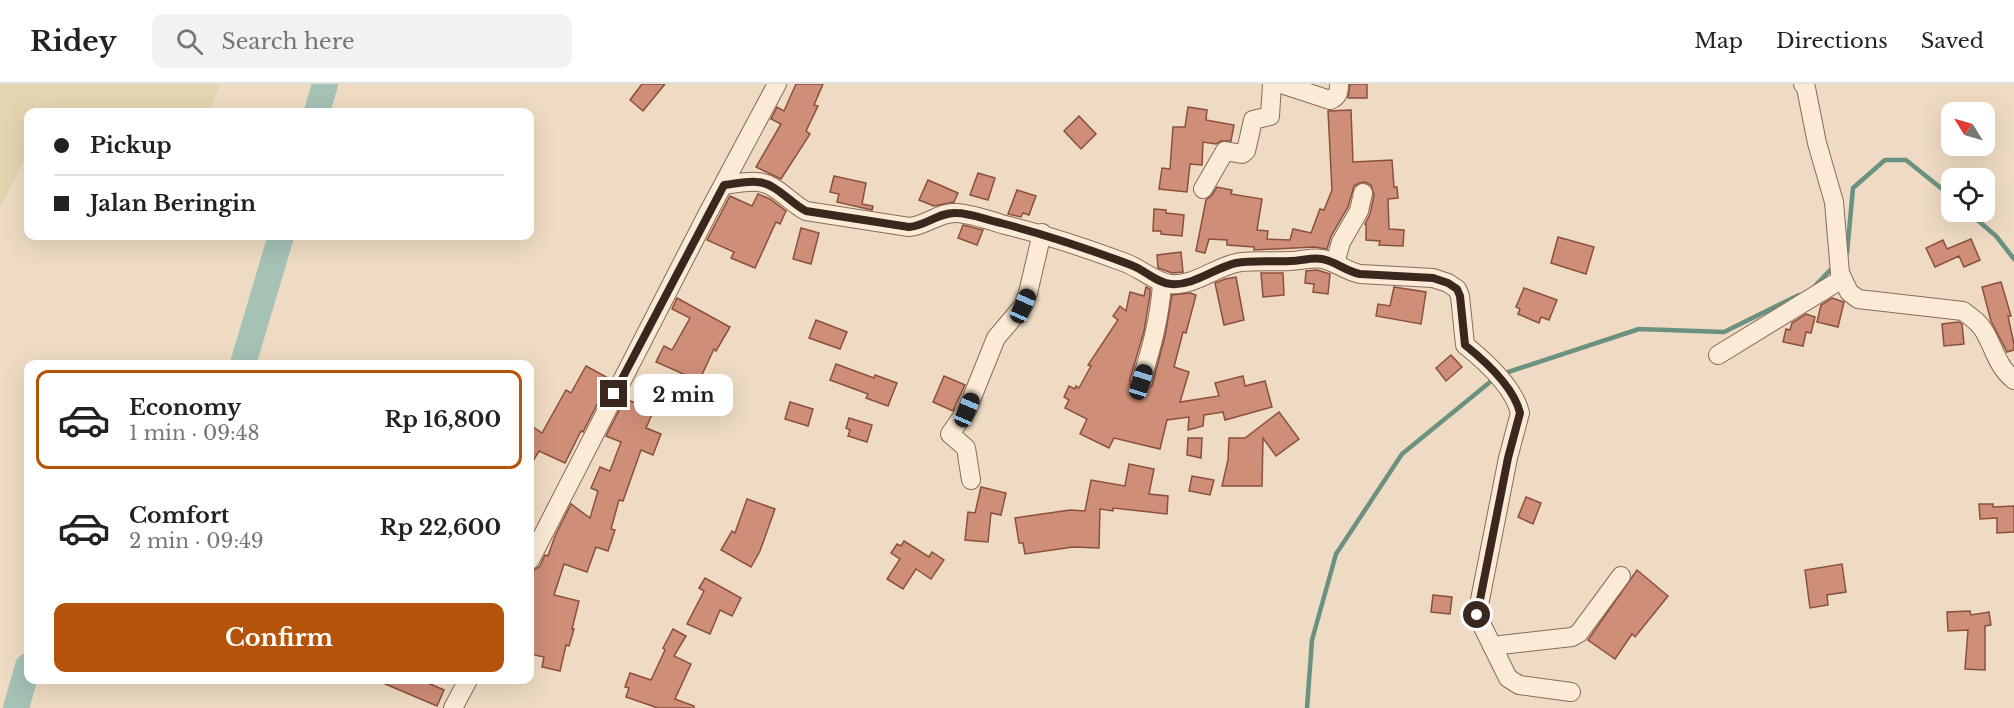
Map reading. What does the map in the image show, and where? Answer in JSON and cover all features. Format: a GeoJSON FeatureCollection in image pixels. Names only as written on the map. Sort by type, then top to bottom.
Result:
{"type":"FeatureCollection","features":[{"type":"Feature","properties":{"kind":"street"},"geometry":{"type":"LineString","coordinates":[[534,552],[576,467],[777,84]]}},
{"type":"Feature","properties":{"kind":"street"},"geometry":{"type":"LineString","coordinates":[[1203,189],[1222,154],[1228,150],[1244,154],[1253,120],[1270,116],[1272,84]]}},
{"type":"Feature","properties":{"kind":"street"},"geometry":{"type":"LineString","coordinates":[[1281,84],[1330,100],[1339,93],[1339,84]]}},
{"type":"Feature","properties":{"kind":"street"},"geometry":{"type":"LineString","coordinates":[[1803,84],[1806,88],[1817,143],[1834,202],[1841,276],[1849,292],[1858,300],[1963,311],[1984,331],[2001,368],[2014,380]]}},
{"type":"Feature","properties":{"kind":"street"},"geometry":{"type":"LineString","coordinates":[[724,185],[764,183],[774,188],[795,206],[806,211],[909,227],[919,226],[943,215],[954,213],[1042,233],[1084,246],[1139,268],[1162,283],[1174,285],[1239,262],[1314,259],[1323,259],[1360,274],[1433,278],[1448,283],[1457,289],[1460,296],[1465,345],[1486,361],[1510,392],[1519,408],[1520,418],[1508,458],[1477,608],[1479,622],[1508,678],[1513,682],[1519,685],[1571,692]]}},
{"type":"Feature","properties":{"kind":"street"},"geometry":{"type":"LineString","coordinates":[[1335,263],[1341,242],[1359,211],[1363,193]]}},
{"type":"Feature","properties":{"kind":"street"},"geometry":{"type":"LineString","coordinates":[[971,480],[966,448],[950,434],[967,410],[996,338],[1023,306],[1042,233]]}},
{"type":"Feature","properties":{"kind":"street"},"geometry":{"type":"LineString","coordinates":[[1718,355],[1841,276]]}},
{"type":"Feature","properties":{"kind":"street"},"geometry":{"type":"LineString","coordinates":[[1141,382],[1156,333],[1162,283]]}},
{"type":"Feature","properties":{"kind":"street"},"geometry":{"type":"LineString","coordinates":[[1492,646],[1572,637],[1579,633],[1621,576]]}},
{"type":"Feature","properties":{"kind":"street"},"geometry":{"type":"LineString","coordinates":[[453,708],[466,684]]}},
{"type":"Feature","properties":{"kind":"shaded area"},"geometry":{"type":"Polygon","coordinates":[[[0,84],[220,84],[211,108],[24,108],[24,161],[0,208],[0,84]]]}},
{"type":"Feature","properties":{"kind":"building"},"geometry":{"type":"Polygon","coordinates":[[[642,84],[665,84],[643,111],[630,100],[642,84]]]}},
{"type":"Feature","properties":{"kind":"building"},"geometry":{"type":"Polygon","coordinates":[[[796,84],[823,84],[814,105],[818,106],[806,131],[810,134],[781,179],[756,167],[781,124],[771,119],[777,107],[784,111],[796,84]]]}},
{"type":"Feature","properties":{"kind":"building"},"geometry":{"type":"Polygon","coordinates":[[[1350,84],[1367,84],[1367,98],[1348,98],[1350,84]]]}},
{"type":"Feature","properties":{"kind":"building"},"geometry":{"type":"Polygon","coordinates":[[[1188,107],[1207,110],[1206,120],[1234,125],[1231,141],[1221,141],[1216,144],[1203,142],[1202,165],[1190,164],[1187,192],[1159,189],[1162,168],[1170,169],[1173,127],[1185,127],[1188,107]]]}},
{"type":"Feature","properties":{"kind":"building"},"geometry":{"type":"Polygon","coordinates":[[[1351,110],[1353,162],[1392,160],[1394,187],[1397,187],[1398,198],[1388,199],[1389,229],[1404,230],[1403,246],[1379,245],[1380,241],[1366,240],[1365,224],[1370,214],[1374,195],[1371,185],[1365,182],[1354,186],[1348,207],[1331,236],[1327,249],[1314,247],[1254,250],[1254,247],[1227,245],[1227,240],[1209,239],[1205,253],[1196,251],[1206,200],[1217,187],[1232,190],[1231,194],[1262,199],[1257,230],[1268,231],[1267,239],[1290,240],[1293,229],[1311,233],[1320,209],[1324,210],[1332,190],[1328,111],[1351,110]]]}},
{"type":"Feature","properties":{"kind":"building"},"geometry":{"type":"Polygon","coordinates":[[[1079,116],[1096,134],[1081,149],[1064,131],[1079,116]]]}},
{"type":"Feature","properties":{"kind":"building"},"geometry":{"type":"Polygon","coordinates":[[[978,173],[995,178],[988,200],[970,195],[978,173]]]}},
{"type":"Feature","properties":{"kind":"building"},"geometry":{"type":"Polygon","coordinates":[[[834,176],[866,183],[862,204],[873,206],[872,210],[837,202],[839,194],[830,192],[834,176]]]}},
{"type":"Feature","properties":{"kind":"building"},"geometry":{"type":"Polygon","coordinates":[[[928,180],[958,193],[954,202],[934,206],[919,200],[928,180]]]}},
{"type":"Feature","properties":{"kind":"building"},"geometry":{"type":"Polygon","coordinates":[[[1017,190],[1036,196],[1029,215],[1023,213],[1021,217],[1008,214],[1017,190]]]}},
{"type":"Feature","properties":{"kind":"building"},"geometry":{"type":"Polygon","coordinates":[[[758,194],[770,199],[786,211],[780,224],[776,222],[755,268],[731,258],[734,252],[707,240],[730,196],[752,206],[758,194]]]}},
{"type":"Feature","properties":{"kind":"building"},"geometry":{"type":"Polygon","coordinates":[[[1154,209],[1184,215],[1182,236],[1153,231],[1154,209]]]}},
{"type":"Feature","properties":{"kind":"building"},"geometry":{"type":"Polygon","coordinates":[[[963,225],[983,230],[977,245],[958,238],[963,225]]]}},
{"type":"Feature","properties":{"kind":"building"},"geometry":{"type":"Polygon","coordinates":[[[801,228],[819,233],[811,264],[793,259],[801,228]]]}},
{"type":"Feature","properties":{"kind":"building"},"geometry":{"type":"Polygon","coordinates":[[[1558,237],[1594,247],[1586,274],[1551,263],[1558,237]]]}},
{"type":"Feature","properties":{"kind":"building"},"geometry":{"type":"Polygon","coordinates":[[[1971,239],[1980,260],[1964,267],[1959,256],[1935,267],[1926,248],[1943,240],[1947,249],[1971,239]]]}},
{"type":"Feature","properties":{"kind":"building"},"geometry":{"type":"Polygon","coordinates":[[[1181,252],[1183,272],[1172,273],[1158,268],[1157,255],[1181,252]]]}},
{"type":"Feature","properties":{"kind":"building"},"geometry":{"type":"Polygon","coordinates":[[[1317,270],[1330,274],[1328,294],[1313,292],[1314,284],[1305,283],[1306,271],[1317,270]]]}},
{"type":"Feature","properties":{"kind":"building"},"geometry":{"type":"Polygon","coordinates":[[[1261,273],[1283,273],[1284,295],[1263,297],[1261,273]]]}},
{"type":"Feature","properties":{"kind":"building"},"geometry":{"type":"Polygon","coordinates":[[[1236,277],[1244,320],[1224,325],[1215,283],[1236,277]]]}},
{"type":"Feature","properties":{"kind":"building"},"geometry":{"type":"Polygon","coordinates":[[[2001,282],[2011,316],[2008,316],[2014,344],[2014,350],[2007,352],[1991,321],[1982,287],[2001,282]]]}},
{"type":"Feature","properties":{"kind":"building"},"geometry":{"type":"Polygon","coordinates":[[[1146,287],[1150,289],[1150,295],[1144,331],[1130,379],[1133,390],[1144,393],[1152,385],[1165,336],[1172,295],[1190,293],[1196,295],[1174,367],[1189,372],[1180,402],[1219,396],[1215,383],[1243,376],[1245,386],[1265,381],[1272,407],[1225,420],[1223,412],[1204,415],[1203,426],[1188,430],[1189,417],[1167,420],[1160,449],[1114,438],[1109,448],[1080,434],[1087,419],[1065,408],[1069,400],[1064,397],[1069,386],[1079,388],[1091,366],[1088,365],[1118,320],[1113,316],[1120,306],[1126,311],[1130,292],[1144,296],[1146,287]]]}},
{"type":"Feature","properties":{"kind":"building"},"geometry":{"type":"Polygon","coordinates":[[[1394,287],[1426,292],[1421,324],[1376,316],[1378,304],[1390,306],[1394,287]]]}},
{"type":"Feature","properties":{"kind":"building"},"geometry":{"type":"Polygon","coordinates":[[[1524,288],[1557,300],[1549,320],[1541,317],[1539,323],[1518,314],[1520,309],[1516,307],[1524,288]]]}},
{"type":"Feature","properties":{"kind":"building"},"geometry":{"type":"Polygon","coordinates":[[[677,298],[730,327],[716,351],[714,349],[699,381],[656,362],[664,346],[672,350],[690,318],[672,309],[677,298]]]}},
{"type":"Feature","properties":{"kind":"building"},"geometry":{"type":"Polygon","coordinates":[[[1832,298],[1844,302],[1838,327],[1817,322],[1821,305],[1832,298]]]}},
{"type":"Feature","properties":{"kind":"building"},"geometry":{"type":"Polygon","coordinates":[[[1806,314],[1815,317],[1811,333],[1806,332],[1803,346],[1783,342],[1786,329],[1790,330],[1792,323],[1806,314]]]}},
{"type":"Feature","properties":{"kind":"building"},"geometry":{"type":"Polygon","coordinates":[[[816,320],[847,332],[840,349],[809,338],[816,320]]]}},
{"type":"Feature","properties":{"kind":"building"},"geometry":{"type":"Polygon","coordinates":[[[1959,322],[1962,324],[1964,344],[1944,346],[1942,324],[1959,322]]]}},
{"type":"Feature","properties":{"kind":"building"},"geometry":{"type":"Polygon","coordinates":[[[1451,355],[1462,367],[1446,381],[1436,368],[1451,355]]]}},
{"type":"Feature","properties":{"kind":"building"},"geometry":{"type":"Polygon","coordinates":[[[836,364],[874,378],[875,375],[897,383],[888,406],[866,398],[868,394],[830,380],[836,364]]]}},
{"type":"Feature","properties":{"kind":"building"},"geometry":{"type":"Polygon","coordinates":[[[586,366],[610,379],[565,463],[539,451],[534,459],[534,428],[542,433],[566,390],[571,393],[586,366]]]}},
{"type":"Feature","properties":{"kind":"building"},"geometry":{"type":"Polygon","coordinates":[[[944,376],[965,385],[953,411],[933,402],[944,376]]]}},
{"type":"Feature","properties":{"kind":"building"},"geometry":{"type":"Polygon","coordinates":[[[625,399],[654,410],[646,428],[661,434],[653,455],[641,450],[623,501],[619,500],[611,529],[615,530],[608,551],[596,547],[587,572],[564,564],[554,595],[579,601],[572,629],[574,629],[569,646],[566,645],[560,671],[542,667],[544,657],[534,655],[534,570],[540,566],[545,555],[548,556],[571,504],[590,518],[598,491],[591,488],[600,467],[610,471],[621,442],[606,436],[625,399]]]}},
{"type":"Feature","properties":{"kind":"building"},"geometry":{"type":"Polygon","coordinates":[[[790,402],[813,409],[808,426],[785,419],[790,402]]]}},
{"type":"Feature","properties":{"kind":"building"},"geometry":{"type":"Polygon","coordinates":[[[1279,412],[1299,439],[1276,456],[1263,438],[1262,486],[1222,486],[1228,460],[1229,438],[1245,438],[1279,412]]]}},
{"type":"Feature","properties":{"kind":"building"},"geometry":{"type":"Polygon","coordinates":[[[849,418],[872,425],[867,442],[848,436],[850,430],[846,428],[849,418]]]}},
{"type":"Feature","properties":{"kind":"building"},"geometry":{"type":"Polygon","coordinates":[[[1188,438],[1202,438],[1201,458],[1187,455],[1188,438]]]}},
{"type":"Feature","properties":{"kind":"building"},"geometry":{"type":"Polygon","coordinates":[[[1129,464],[1154,469],[1149,494],[1168,496],[1167,514],[1113,508],[1113,511],[1100,509],[1099,548],[1073,547],[1025,554],[1023,543],[1019,543],[1015,518],[1070,510],[1085,511],[1091,480],[1125,486],[1129,464]]]}},
{"type":"Feature","properties":{"kind":"building"},"geometry":{"type":"Polygon","coordinates":[[[1192,476],[1214,480],[1210,495],[1189,491],[1192,476]]]}},
{"type":"Feature","properties":{"kind":"building"},"geometry":{"type":"Polygon","coordinates":[[[981,487],[1006,493],[1001,515],[991,513],[988,542],[965,540],[968,512],[975,513],[981,487]]]}},
{"type":"Feature","properties":{"kind":"building"},"geometry":{"type":"Polygon","coordinates":[[[1526,497],[1541,503],[1533,524],[1518,517],[1526,497]]]}},
{"type":"Feature","properties":{"kind":"building"},"geometry":{"type":"Polygon","coordinates":[[[747,499],[775,509],[760,551],[751,567],[721,550],[732,531],[735,533],[747,499]]]}},
{"type":"Feature","properties":{"kind":"building"},"geometry":{"type":"Polygon","coordinates":[[[1979,504],[1993,504],[1993,507],[2014,506],[2014,532],[1997,533],[1997,518],[1980,519],[1979,504]]]}},
{"type":"Feature","properties":{"kind":"building"},"geometry":{"type":"Polygon","coordinates":[[[904,541],[929,557],[932,552],[944,560],[931,579],[916,569],[903,589],[887,579],[900,559],[891,553],[897,544],[901,546],[904,541]]]}},
{"type":"Feature","properties":{"kind":"building"},"geometry":{"type":"Polygon","coordinates":[[[1842,564],[1846,592],[1827,595],[1828,605],[1810,608],[1805,570],[1842,564]]]}},
{"type":"Feature","properties":{"kind":"building"},"geometry":{"type":"Polygon","coordinates":[[[1637,570],[1668,596],[1635,637],[1632,634],[1615,659],[1588,640],[1637,570]]]}},
{"type":"Feature","properties":{"kind":"building"},"geometry":{"type":"Polygon","coordinates":[[[705,578],[741,598],[732,616],[720,610],[710,634],[687,624],[704,591],[699,588],[705,578]]]}},
{"type":"Feature","properties":{"kind":"building"},"geometry":{"type":"Polygon","coordinates":[[[1433,595],[1452,597],[1450,614],[1431,612],[1433,595]]]}},
{"type":"Feature","properties":{"kind":"building"},"geometry":{"type":"Polygon","coordinates":[[[1970,611],[1971,615],[1989,612],[1991,625],[1985,626],[1985,670],[1965,669],[1968,630],[1948,631],[1947,612],[1970,611]]]}},
{"type":"Feature","properties":{"kind":"building"},"geometry":{"type":"Polygon","coordinates":[[[673,629],[686,636],[674,656],[691,664],[675,699],[694,706],[694,708],[658,708],[626,697],[629,688],[625,687],[630,673],[651,680],[673,629]]]}},
{"type":"Feature","properties":{"kind":"building"},"geometry":{"type":"Polygon","coordinates":[[[385,684],[430,684],[444,690],[437,706],[385,684]]]}},
{"type":"Feature","properties":{"kind":"waterway"},"geometry":{"type":"LineString","coordinates":[[318,108],[325,84]]}},
{"type":"Feature","properties":{"kind":"waterway"},"geometry":{"type":"LineString","coordinates":[[1843,257],[1847,253],[1853,188],[1885,160],[1906,160],[1941,188]]}},
{"type":"Feature","properties":{"kind":"waterway"},"geometry":{"type":"LineString","coordinates":[[1980,222],[1996,236],[2014,259]]}},
{"type":"Feature","properties":{"kind":"waterway"},"geometry":{"type":"LineString","coordinates":[[244,360],[280,240]]}},
{"type":"Feature","properties":{"kind":"waterway"},"geometry":{"type":"LineString","coordinates":[[1814,287],[1833,267]]}},
{"type":"Feature","properties":{"kind":"waterway"},"geometry":{"type":"LineString","coordinates":[[1502,374],[1639,329],[1724,332],[1799,295]]}},
{"type":"Feature","properties":{"kind":"waterway"},"geometry":{"type":"LineString","coordinates":[[1307,708],[1312,640],[1336,554],[1402,454],[1495,378]]}},
{"type":"Feature","properties":{"kind":"waterway"},"geometry":{"type":"LineString","coordinates":[[16,708],[24,680]]}},
{"type":"Feature","properties":{"kind":"route"},"geometry":{"type":"LineString","coordinates":[[614,394],[724,185],[764,183],[774,188],[795,206],[806,211],[909,227],[919,226],[943,215],[954,213],[968,215],[1084,246],[1139,268],[1162,283],[1174,285],[1239,262],[1314,259],[1323,259],[1360,274],[1433,278],[1457,289],[1462,305],[1465,345],[1486,361],[1510,392],[1520,413],[1510,446],[1477,615]]}}]}
